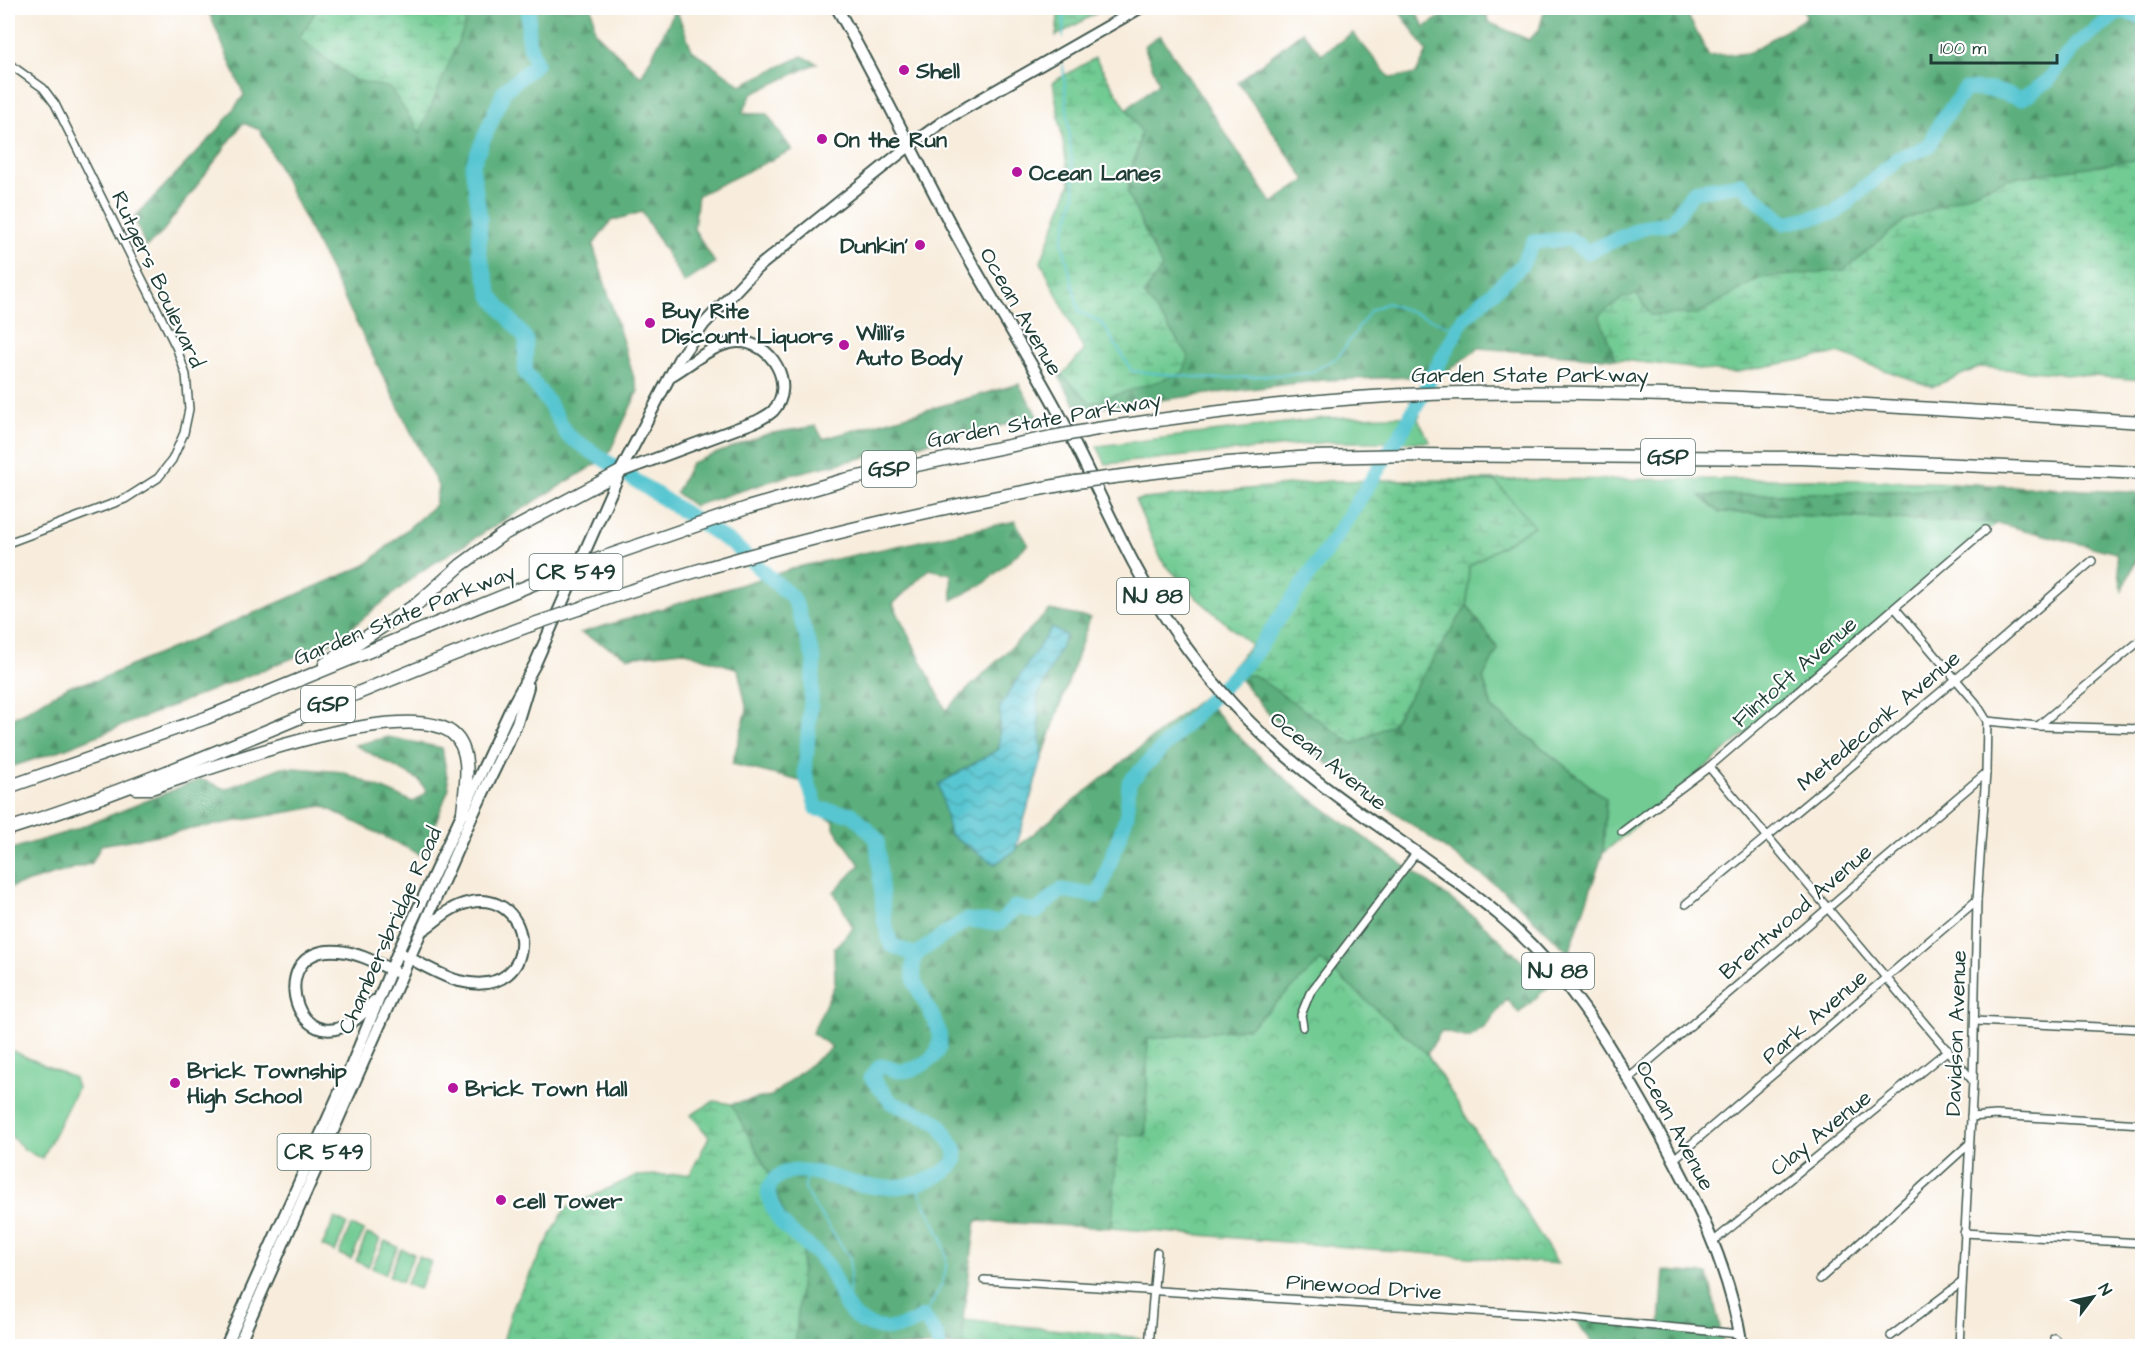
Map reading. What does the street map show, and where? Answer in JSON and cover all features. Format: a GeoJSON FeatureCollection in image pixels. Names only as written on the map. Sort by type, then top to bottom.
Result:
{"type":"FeatureCollection","features":[{"type":"Feature","properties":{"kind":"highway","name":"Garden State Parkway"},"geometry":{"type":"LineString","coordinates":[[8,787],[184,726],[555,575],[729,514],[844,480],[1097,429],[1284,404],[1463,393],[1655,394],[2142,422]]}},
{"type":"Feature","properties":{"kind":"highway","name":"GSP"},"geometry":{"type":"LineString","coordinates":[[8,829],[130,787],[414,668],[581,608],[780,547],[920,512],[1076,482],[1228,463],[1414,455],[1834,459],[2142,473]]}},
{"type":"Feature","properties":{"kind":"highway"},"geometry":{"type":"LineString","coordinates":[[302,679],[417,604],[502,535],[615,476]]}},
{"type":"Feature","properties":{"kind":"highway"},"geometry":{"type":"LineString","coordinates":[[130,787],[152,788],[271,748],[382,724],[417,723],[436,726],[453,733],[463,748],[466,769],[463,812]]}},
{"type":"Feature","properties":{"kind":"main road","name":"Ocean Avenue"},"geometry":{"type":"LineString","coordinates":[[837,8],[962,246],[1058,411],[1134,562],[1174,631],[1212,680],[1273,744],[1496,912],[1558,972],[1584,1005],[1629,1078],[1674,1159],[1714,1241],[1730,1285],[1742,1347]]}},
{"type":"Feature","properties":{"kind":"main road","name":"CR 549"},"geometry":{"type":"LineString","coordinates":[[909,146],[948,118],[1140,8]]}},
{"type":"Feature","properties":{"kind":"main road","name":"Chambersbridge Road"},"geometry":{"type":"LineString","coordinates":[[226,1347],[398,952],[511,708],[535,664],[615,476],[679,359],[704,324],[757,268],[909,146]]}},
{"type":"Feature","properties":{"kind":"main road"},"geometry":{"type":"LineString","coordinates":[[615,476],[644,462],[757,421],[772,411],[779,402],[782,388],[777,365],[772,357],[753,343],[725,345],[672,375]]}},
{"type":"Feature","properties":{"kind":"main road","name":"Chambersbridge Road"},"geometry":{"type":"LineString","coordinates":[[238,1347],[472,816],[517,723],[535,664]]}},
{"type":"Feature","properties":{"kind":"main road"},"geometry":{"type":"LineString","coordinates":[[398,952],[458,981],[479,982],[498,979],[514,969],[522,954],[523,939],[519,927],[514,919],[498,905],[478,902],[458,906],[423,929]]}},
{"type":"Feature","properties":{"kind":"main road"},"geometry":{"type":"LineString","coordinates":[[382,992],[354,1022],[329,1029],[312,1024],[304,1018],[294,1000],[293,988],[294,979],[304,963],[326,952],[357,954],[403,975]]}},
{"type":"Feature","properties":{"kind":"street","name":"Rutgers Boulevard"},"geometry":{"type":"LineString","coordinates":[[8,63],[43,88],[56,104],[177,349],[189,394],[184,432],[172,460],[158,478],[125,499],[8,543]]}},
{"type":"Feature","properties":{"kind":"street","name":"Flintoft Avenue"},"geometry":{"type":"LineString","coordinates":[[1622,832],[1709,767],[1984,530]]}},
{"type":"Feature","properties":{"kind":"street","name":"Metedeconk Avenue"},"geometry":{"type":"LineString","coordinates":[[1686,904],[1955,680],[2092,561]]}},
{"type":"Feature","properties":{"kind":"street"},"geometry":{"type":"LineString","coordinates":[[1895,608],[1987,721],[2038,726],[2142,729]]}},
{"type":"Feature","properties":{"kind":"street"},"geometry":{"type":"LineString","coordinates":[[2038,726],[2142,639]]}},
{"type":"Feature","properties":{"kind":"street","name":"Davidson Avenue"},"geometry":{"type":"LineString","coordinates":[[1959,1347],[1973,1080],[1977,900],[1986,773],[1987,721]]}},
{"type":"Feature","properties":{"kind":"street"},"geometry":{"type":"LineString","coordinates":[[1709,767],[1829,906],[1973,1080]]}},
{"type":"Feature","properties":{"kind":"street","name":"Brentwood Avenue"},"geometry":{"type":"LineString","coordinates":[[1629,1078],[1986,773]]}},
{"type":"Feature","properties":{"kind":"street"},"geometry":{"type":"LineString","coordinates":[[1302,1027],[1301,1015],[1310,993],[1416,853]]}},
{"type":"Feature","properties":{"kind":"street","name":"Park Avenue"},"geometry":{"type":"LineString","coordinates":[[1674,1159],[1977,900]]}},
{"type":"Feature","properties":{"kind":"street"},"geometry":{"type":"LineString","coordinates":[[1975,1021],[2142,1029]]}},
{"type":"Feature","properties":{"kind":"street","name":"Clay Avenue"},"geometry":{"type":"LineString","coordinates":[[1714,1241],[1948,1050]]}},
{"type":"Feature","properties":{"kind":"street"},"geometry":{"type":"LineString","coordinates":[[1971,1117],[1996,1115],[2142,1124]]}},
{"type":"Feature","properties":{"kind":"street"},"geometry":{"type":"LineString","coordinates":[[1820,1279],[1969,1144]]}},
{"type":"Feature","properties":{"kind":"street"},"geometry":{"type":"LineString","coordinates":[[1964,1233],[2142,1243]]}},
{"type":"Feature","properties":{"kind":"street"},"geometry":{"type":"LineString","coordinates":[[1149,1347],[1157,1252]]}},
{"type":"Feature","properties":{"kind":"street","name":"Pinewood Drive"},"geometry":{"type":"LineString","coordinates":[[984,1280],[1539,1315],[1740,1334]]}},
{"type":"Feature","properties":{"kind":"street"},"geometry":{"type":"LineString","coordinates":[[1891,1335],[1961,1282]]}},
{"type":"Feature","properties":{"kind":"street"},"geometry":{"type":"LineString","coordinates":[[2054,1338],[2062,1347]]}},
{"type":"Feature","properties":{"kind":"green space"},"geometry":{"type":"Polygon","coordinates":[[[207,8],[318,8],[299,38],[354,80],[390,88],[465,24],[459,8],[592,8],[595,32],[641,77],[676,9],[692,50],[741,85],[802,56],[817,63],[752,94],[742,113],[767,114],[792,150],[698,195],[694,229],[715,263],[684,283],[642,212],[611,221],[593,245],[638,391],[604,464],[599,462],[421,571],[343,635],[343,638],[56,752],[8,768],[8,721],[69,686],[98,680],[366,565],[435,505],[438,486],[260,130],[243,123],[161,234],[146,247],[134,218],[218,130],[244,95],[207,8]]]}},
{"type":"Feature","properties":{"kind":"green space"},"geometry":{"type":"Polygon","coordinates":[[[318,8],[459,8],[466,23],[420,133],[390,88],[354,80],[299,38],[318,8]]]}},
{"type":"Feature","properties":{"kind":"green space"},"geometry":{"type":"Polygon","coordinates":[[[1059,8],[1105,8],[1056,36],[1059,8]]]}},
{"type":"Feature","properties":{"kind":"green space"},"geometry":{"type":"Polygon","coordinates":[[[1397,8],[1413,8],[1425,27],[1453,8],[1486,8],[1488,22],[1529,40],[1539,30],[1545,8],[1684,8],[1709,56],[1749,53],[1807,17],[1802,8],[2142,8],[2142,159],[2007,179],[1905,220],[1844,270],[1760,278],[1698,314],[1650,315],[1637,295],[1599,315],[1615,359],[1479,348],[1441,376],[1323,380],[1078,410],[1059,376],[1062,375],[1091,403],[1144,294],[1162,268],[1127,192],[1141,133],[1127,109],[1159,83],[1144,46],[1160,35],[1272,203],[1306,180],[1238,82],[1302,32],[1321,54],[1353,33],[1390,78],[1416,74],[1427,51],[1397,8]]]}},
{"type":"Feature","properties":{"kind":"green space"},"geometry":{"type":"Polygon","coordinates":[[[1095,58],[1141,132],[1127,192],[1162,268],[1144,294],[1189,356],[1183,373],[1091,403],[1062,375],[1084,351],[1041,262],[1070,184],[1053,82],[1095,58]]]}},
{"type":"Feature","properties":{"kind":"green space"},"geometry":{"type":"Polygon","coordinates":[[[2142,159],[2142,380],[1980,367],[1932,387],[1838,353],[1732,373],[1615,359],[1599,315],[1623,298],[1637,294],[1650,315],[1698,314],[1760,278],[1844,270],[1905,220],[2007,179],[2142,159]]]}},
{"type":"Feature","properties":{"kind":"green space"},"geometry":{"type":"Polygon","coordinates":[[[1019,384],[1038,417],[793,474],[694,506],[676,493],[691,463],[767,434],[816,426],[823,439],[1019,384]]]}},
{"type":"Feature","properties":{"kind":"green space"},"geometry":{"type":"Polygon","coordinates":[[[1420,415],[1418,419],[1430,442],[1328,442],[1106,464],[1097,446],[1326,418],[1420,415]]]}},
{"type":"Feature","properties":{"kind":"green space"},"geometry":{"type":"Polygon","coordinates":[[[1816,479],[1953,483],[1944,490],[1701,496],[1719,512],[1997,523],[1603,853],[1606,799],[1492,708],[1483,678],[1498,649],[1467,605],[1469,566],[1533,526],[1403,480],[1816,479]]]}},
{"type":"Feature","properties":{"kind":"green space"},"geometry":{"type":"Polygon","coordinates":[[[1403,480],[1416,484],[1495,481],[1534,526],[1469,566],[1467,605],[1392,724],[1353,744],[1254,675],[1237,675],[1231,668],[1251,645],[1198,599],[1162,561],[1135,500],[1330,481],[1403,480]]]}},
{"type":"Feature","properties":{"kind":"green space"},"geometry":{"type":"Polygon","coordinates":[[[1953,483],[2142,493],[2142,548],[2122,591],[2116,553],[1997,523],[1719,512],[1700,496],[1944,490],[1953,483]]]}},
{"type":"Feature","properties":{"kind":"green space"},"geometry":{"type":"Polygon","coordinates":[[[1015,521],[1028,544],[985,583],[952,600],[951,574],[929,569],[893,604],[946,710],[1050,610],[1090,618],[1042,759],[1037,698],[1066,635],[1000,705],[999,749],[939,784],[996,864],[1203,697],[1233,731],[1299,790],[1479,921],[1548,987],[1519,1013],[1507,999],[1485,1027],[1469,1038],[1441,1031],[1427,1054],[1321,961],[1249,1028],[1148,1039],[1146,1137],[1118,1136],[1112,1228],[976,1221],[963,1320],[964,1344],[968,1346],[795,1346],[803,1250],[783,1211],[769,1173],[731,1104],[771,1096],[832,1047],[812,1033],[835,984],[834,948],[853,928],[834,892],[860,865],[834,828],[834,821],[827,818],[804,782],[732,764],[747,710],[738,669],[683,651],[628,657],[581,633],[802,566],[1015,521]]]}},
{"type":"Feature","properties":{"kind":"green space"},"geometry":{"type":"Polygon","coordinates":[[[1467,605],[1498,649],[1483,678],[1492,708],[1606,799],[1603,853],[1569,953],[1504,891],[1329,765],[1268,713],[1237,675],[1254,675],[1354,744],[1392,724],[1467,605]]]}},
{"type":"Feature","properties":{"kind":"green space"},"geometry":{"type":"Polygon","coordinates":[[[388,737],[442,748],[449,788],[423,856],[323,806],[101,845],[92,863],[8,888],[8,850],[71,831],[201,779],[225,789],[282,767],[343,772],[413,802],[427,792],[419,780],[355,745],[388,737]]]}},
{"type":"Feature","properties":{"kind":"green space"},"geometry":{"type":"Polygon","coordinates":[[[1321,961],[1427,1054],[1558,1264],[1112,1228],[1118,1135],[1146,1136],[1148,1039],[1249,1028],[1321,961]]]}},
{"type":"Feature","properties":{"kind":"green space"},"geometry":{"type":"Polygon","coordinates":[[[8,1049],[74,1078],[77,1088],[42,1159],[25,1150],[8,1133],[8,1049]]]}},
{"type":"Feature","properties":{"kind":"green space"},"geometry":{"type":"Polygon","coordinates":[[[714,1101],[731,1104],[769,1173],[783,1211],[803,1250],[795,1346],[502,1346],[513,1305],[565,1209],[635,1176],[690,1174],[709,1137],[691,1115],[714,1101]]]}},
{"type":"Feature","properties":{"kind":"green space"},"geometry":{"type":"Polygon","coordinates":[[[335,1218],[347,1224],[335,1252],[322,1246],[335,1218]]]}},
{"type":"Feature","properties":{"kind":"green space"},"geometry":{"type":"Polygon","coordinates":[[[351,1226],[364,1231],[351,1259],[339,1254],[351,1226]]]}},
{"type":"Feature","properties":{"kind":"green space"},"geometry":{"type":"Polygon","coordinates":[[[367,1234],[380,1239],[368,1267],[356,1261],[367,1234]]]}},
{"type":"Feature","properties":{"kind":"green space"},"geometry":{"type":"Polygon","coordinates":[[[385,1241],[398,1247],[385,1274],[372,1268],[385,1241]]]}},
{"type":"Feature","properties":{"kind":"green space"},"geometry":{"type":"Polygon","coordinates":[[[401,1249],[414,1254],[402,1282],[389,1276],[401,1249]]]}},
{"type":"Feature","properties":{"kind":"green space"},"geometry":{"type":"Polygon","coordinates":[[[419,1256],[431,1262],[419,1289],[406,1284],[419,1256]]]}},
{"type":"Feature","properties":{"kind":"green space"},"geometry":{"type":"Polygon","coordinates":[[[1664,1271],[1708,1274],[1724,1346],[1595,1346],[1574,1318],[1660,1324],[1664,1271]]]}},
{"type":"Feature","properties":{"kind":"green space"},"geometry":{"type":"Polygon","coordinates":[[[963,1320],[1140,1338],[1140,1346],[968,1346],[964,1344],[963,1320]]]}},
{"type":"Feature","properties":{"kind":"water"},"geometry":{"type":"Polygon","coordinates":[[[1051,628],[1066,635],[1037,698],[1042,759],[1015,851],[995,864],[950,835],[939,784],[999,749],[1000,706],[1051,628]]]}},
{"type":"Feature","properties":{"kind":"waterway"},"geometry":{"type":"LineString","coordinates":[[529,8],[528,40],[536,64],[504,91],[472,166],[480,218],[479,252],[491,296],[526,339],[525,372],[548,402],[568,436],[735,546],[794,599],[814,660],[805,773],[817,809],[852,814],[877,839],[884,920],[891,945],[915,955]]}},
{"type":"Feature","properties":{"kind":"waterway"},"geometry":{"type":"LineString","coordinates":[[1063,37],[1064,8]]}},
{"type":"Feature","properties":{"kind":"waterway"},"geometry":{"type":"LineString","coordinates":[[915,955],[966,920],[1000,923],[1015,907],[1036,912],[1061,890],[1098,896],[1127,815],[1129,782],[1253,656],[1335,538],[1404,428],[1463,319],[1521,266],[1534,242],[1570,239],[1587,252],[1647,226],[1671,223],[1694,191],[1741,184],[1784,223],[1835,213],[1899,158],[1928,147],[1939,125],[1965,89],[1993,90],[2021,99],[2048,81],[2076,45],[2120,11],[2142,17]]}},
{"type":"Feature","properties":{"kind":"waterway"},"geometry":{"type":"LineString","coordinates":[[1063,65],[1075,195],[1062,241],[1079,311],[1102,323],[1132,371],[1215,379],[1310,373],[1338,357],[1371,310],[1387,303],[1457,329]]}},
{"type":"Feature","properties":{"kind":"waterway"},"geometry":{"type":"LineString","coordinates":[[915,955],[913,975],[935,1022],[940,1043],[936,1053],[916,1068],[899,1071],[880,1066],[871,1077],[892,1103],[930,1118],[940,1125],[956,1151],[955,1162],[935,1177],[896,1187],[857,1184],[812,1172],[788,1172],[779,1176],[771,1184],[768,1192],[770,1201],[782,1223],[824,1261],[851,1312],[860,1320],[880,1328],[902,1327],[923,1317],[937,1336],[939,1346]]}},
{"type":"Feature","properties":{"kind":"waterway"},"geometry":{"type":"LineString","coordinates":[[806,1171],[805,1188],[808,1196],[850,1258],[849,1309]]}},
{"type":"Feature","properties":{"kind":"waterway"},"geometry":{"type":"LineString","coordinates":[[917,1184],[942,1239],[946,1263],[942,1284],[923,1317]]}},
{"type":"Feature","properties":{"kind":"place","name":"Shell"},"geometry":{"type":"Point","coordinates":[904,70]}},
{"type":"Feature","properties":{"kind":"place","name":"On the Run"},"geometry":{"type":"Point","coordinates":[822,139]}},
{"type":"Feature","properties":{"kind":"place","name":"Ocean Lanes"},"geometry":{"type":"Point","coordinates":[1017,172]}},
{"type":"Feature","properties":{"kind":"place","name":"Dunkin'"},"geometry":{"type":"Point","coordinates":[920,245]}},
{"type":"Feature","properties":{"kind":"place","name":"Buy Rite Discount Liquors"},"geometry":{"type":"Point","coordinates":[650,323]}},
{"type":"Feature","properties":{"kind":"place","name":"Willi's Auto Body"},"geometry":{"type":"Point","coordinates":[844,345]}},
{"type":"Feature","properties":{"kind":"place","name":"Brick Township High School"},"geometry":{"type":"Point","coordinates":[175,1083]}},
{"type":"Feature","properties":{"kind":"place","name":"Brick Town Hall"},"geometry":{"type":"Point","coordinates":[453,1088]}},
{"type":"Feature","properties":{"kind":"place","name":"cell Tower"},"geometry":{"type":"Point","coordinates":[501,1200]}}]}
